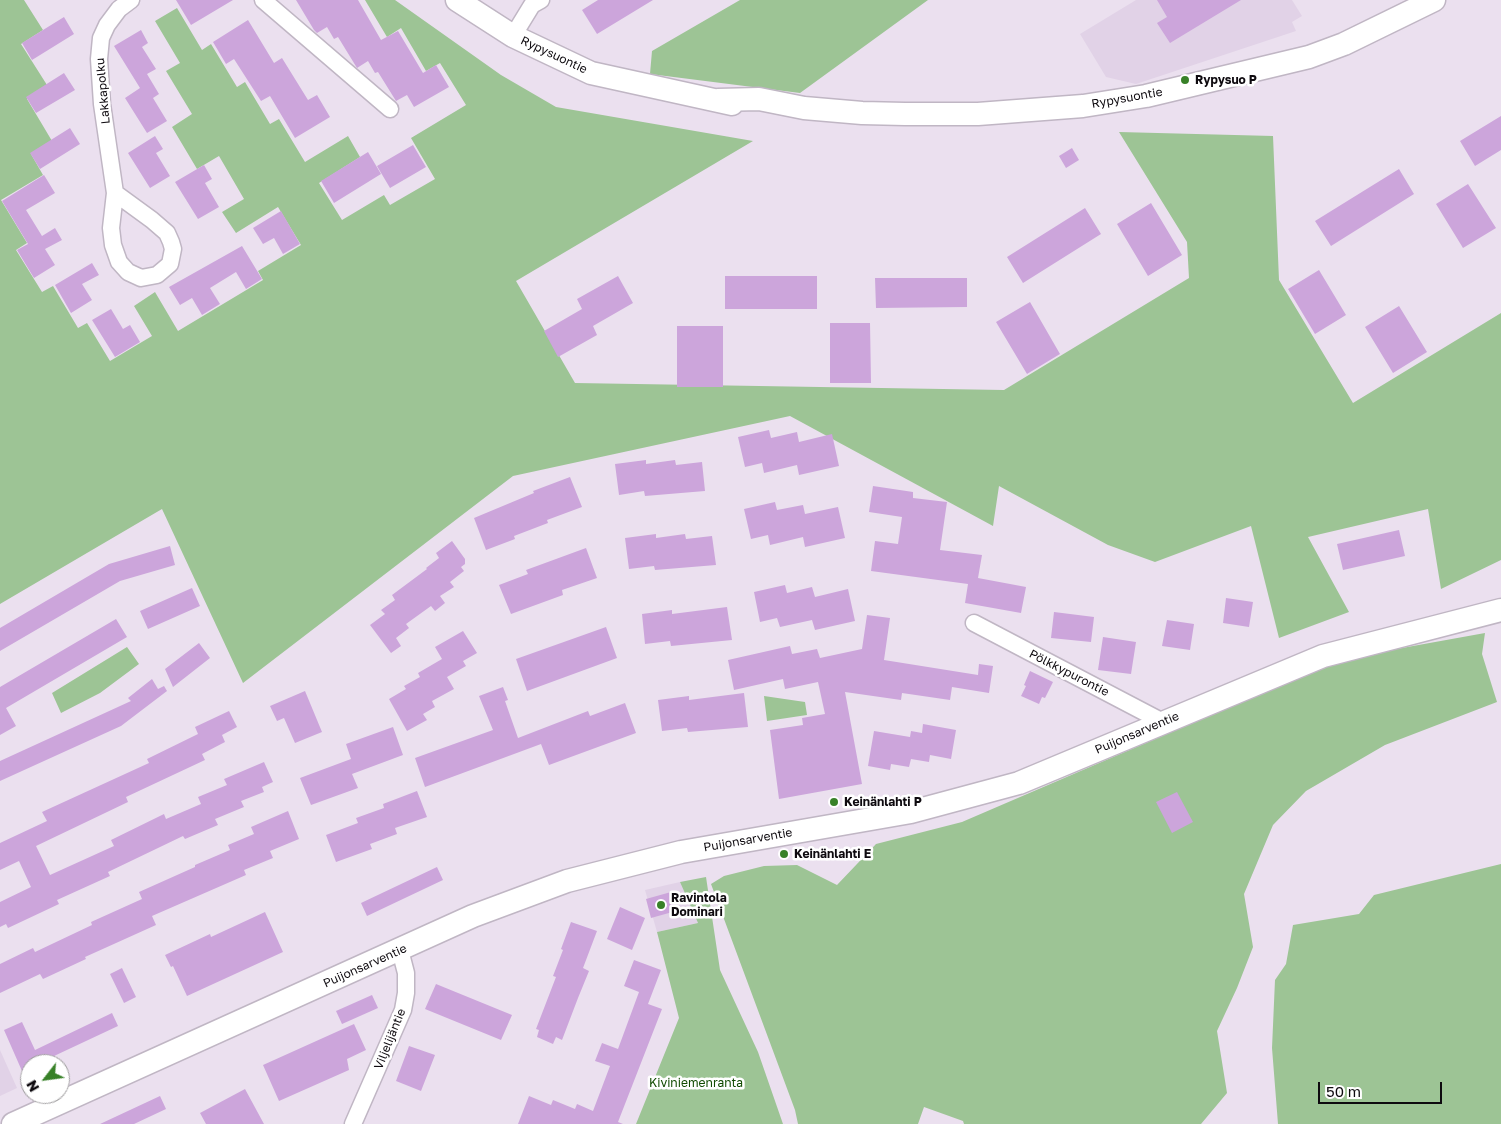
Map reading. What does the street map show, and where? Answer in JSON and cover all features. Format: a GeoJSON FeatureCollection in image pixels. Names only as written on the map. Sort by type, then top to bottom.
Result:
{"type":"FeatureCollection","features":[{"type":"Feature","properties":{"kind":"main road","name":"Rypysuontie"},"geometry":{"type":"LineString","coordinates":[[457,0],[513,36],[591,73],[718,100],[759,100],[804,108],[862,113],[978,114],[1083,106],[1140,97],[1245,74],[1309,57],[1344,44],[1434,0]]}},
{"type":"Feature","properties":{"kind":"main road","name":"Puijonsarventie"},"geometry":{"type":"LineString","coordinates":[[13,1124],[473,916],[567,881],[681,852],[911,812],[1019,783],[1323,656],[1501,610]]}},
{"type":"Feature","properties":{"kind":"street","name":"Lakkapolku"},"geometry":{"type":"LineString","coordinates":[[115,193],[167,233],[173,249],[172,258],[170,264],[156,275],[141,278],[128,272],[119,262],[113,245],[111,228],[115,193],[102,104],[99,59],[101,38],[107,25],[119,9],[132,0]]}},
{"type":"Feature","properties":{"kind":"street"},"geometry":{"type":"LineString","coordinates":[[263,0],[390,109]]}},
{"type":"Feature","properties":{"kind":"street"},"geometry":{"type":"LineString","coordinates":[[513,36],[532,5],[540,0]]}},
{"type":"Feature","properties":{"kind":"street","name":"Pölkkypurontie"},"geometry":{"type":"LineString","coordinates":[[974,624],[1164,722]]}},
{"type":"Feature","properties":{"kind":"street","name":"Viljelijäntie"},"geometry":{"type":"LineString","coordinates":[[353,1124],[403,1010],[406,993],[406,972],[400,950]]}},
{"type":"Feature","properties":{"kind":"shaded area"},"geometry":{"type":"Polygon","coordinates":[[[1136,0],[1292,0],[1302,16],[1292,22],[1296,31],[1136,84],[1106,77],[1080,34],[1136,0]]]}},
{"type":"Feature","properties":{"kind":"shaded area"},"geometry":{"type":"Polygon","coordinates":[[[680,882],[698,923],[657,932],[645,890],[680,882]]]}},
{"type":"Feature","properties":{"kind":"shaded area"},"geometry":{"type":"Polygon","coordinates":[[[0,1050],[17,1088],[0,1096],[0,1050]]]}},
{"type":"Feature","properties":{"kind":"green space"},"geometry":{"type":"Polygon","coordinates":[[[0,0],[24,0],[43,30],[21,44],[47,85],[27,99],[52,141],[31,154],[43,175],[1,200],[27,243],[16,250],[42,292],[53,286],[78,328],[87,323],[110,361],[152,336],[134,306],[155,292],[178,331],[263,280],[258,271],[301,245],[278,207],[236,233],[222,212],[244,199],[219,156],[197,169],[172,127],[192,114],[166,71],[180,63],[155,21],[177,8],[202,50],[211,44],[237,87],[245,82],[270,124],[279,119],[305,162],[348,136],[360,157],[319,183],[342,220],[384,195],[390,205],[435,179],[411,138],[466,105],[440,63],[426,71],[401,28],[387,37],[365,0],[395,0],[501,75],[556,107],[753,141],[516,281],[575,383],[1004,390],[1189,278],[1187,242],[1119,132],[1273,136],[1279,280],[1353,403],[1501,313],[1501,560],[1441,589],[1428,509],[1308,537],[1349,612],[1279,638],[1251,526],[1155,562],[1108,545],[999,486],[993,526],[790,416],[513,476],[243,683],[162,509],[0,604],[0,0]]]}},
{"type":"Feature","properties":{"kind":"green space"},"geometry":{"type":"Polygon","coordinates":[[[740,0],[928,0],[800,93],[650,74],[652,51],[740,0]]]}},
{"type":"Feature","properties":{"kind":"green space"},"geometry":{"type":"Polygon","coordinates":[[[1485,633],[1482,654],[1497,702],[1385,745],[1306,791],[1273,825],[1244,894],[1253,947],[1217,1031],[1227,1093],[1201,1124],[964,1124],[963,1121],[924,1107],[918,1124],[798,1124],[795,1110],[711,884],[724,876],[764,866],[797,865],[837,885],[876,844],[962,822],[1341,659],[1485,633]]]}},
{"type":"Feature","properties":{"kind":"green space"},"geometry":{"type":"Polygon","coordinates":[[[127,647],[139,664],[100,693],[61,713],[52,693],[127,647]]]}},
{"type":"Feature","properties":{"kind":"green space"},"geometry":{"type":"Polygon","coordinates":[[[764,696],[805,702],[807,715],[767,721],[764,696]]]}},
{"type":"Feature","properties":{"kind":"green space"},"geometry":{"type":"Polygon","coordinates":[[[1501,864],[1501,1124],[1278,1124],[1272,1048],[1275,980],[1286,964],[1293,925],[1359,914],[1374,895],[1501,864]]]}},
{"type":"Feature","properties":{"kind":"green space","name":"Kiviniemenranta"},"geometry":{"type":"Polygon","coordinates":[[[706,877],[720,970],[758,1052],[783,1124],[636,1124],[679,1018],[657,932],[698,923],[680,882],[706,877]]]}},
{"type":"Feature","properties":{"kind":"building"},"geometry":{"type":"Polygon","coordinates":[[[176,0],[233,0],[191,25],[176,0]]]}},
{"type":"Feature","properties":{"kind":"building"},"geometry":{"type":"Polygon","coordinates":[[[296,0],[358,0],[381,40],[398,31],[423,73],[436,65],[449,87],[414,107],[407,95],[396,101],[378,72],[375,73],[368,61],[357,68],[338,37],[334,39],[327,27],[317,33],[314,30],[296,0]]]}},
{"type":"Feature","properties":{"kind":"building"},"geometry":{"type":"Polygon","coordinates":[[[598,0],[653,0],[597,34],[582,10],[598,0]]]}},
{"type":"Feature","properties":{"kind":"building"},"geometry":{"type":"Polygon","coordinates":[[[1157,0],[1241,0],[1170,43],[1157,23],[1167,17],[1157,0]]]}},
{"type":"Feature","properties":{"kind":"building"},"geometry":{"type":"Polygon","coordinates":[[[64,17],[74,34],[32,60],[22,43],[64,17]]]}},
{"type":"Feature","properties":{"kind":"building"},"geometry":{"type":"Polygon","coordinates":[[[248,20],[274,63],[282,58],[308,100],[317,95],[330,117],[295,138],[270,96],[261,101],[234,59],[226,64],[213,42],[248,20]]]}},
{"type":"Feature","properties":{"kind":"building"},"geometry":{"type":"Polygon","coordinates":[[[141,30],[148,43],[142,47],[156,69],[147,74],[159,94],[153,98],[167,121],[147,133],[125,98],[140,88],[114,46],[141,30]]]}},
{"type":"Feature","properties":{"kind":"building"},"geometry":{"type":"Polygon","coordinates":[[[64,73],[75,90],[36,113],[26,97],[64,73]]]}},
{"type":"Feature","properties":{"kind":"building"},"geometry":{"type":"Polygon","coordinates":[[[1501,116],[1501,150],[1475,166],[1460,141],[1501,116]]]}},
{"type":"Feature","properties":{"kind":"building"},"geometry":{"type":"Polygon","coordinates":[[[70,128],[80,144],[40,169],[30,153],[70,128]]]}},
{"type":"Feature","properties":{"kind":"building"},"geometry":{"type":"Polygon","coordinates":[[[155,136],[163,149],[156,153],[170,176],[150,188],[128,153],[155,136]]]}},
{"type":"Feature","properties":{"kind":"building"},"geometry":{"type":"Polygon","coordinates":[[[413,145],[426,167],[390,188],[377,166],[413,145]]]}},
{"type":"Feature","properties":{"kind":"building"},"geometry":{"type":"Polygon","coordinates":[[[1072,148],[1079,160],[1066,168],[1059,156],[1072,148]]]}},
{"type":"Feature","properties":{"kind":"building"},"geometry":{"type":"Polygon","coordinates":[[[368,152],[381,174],[334,203],[321,181],[368,152]]]}},
{"type":"Feature","properties":{"kind":"building"},"geometry":{"type":"Polygon","coordinates":[[[204,165],[212,179],[205,183],[219,207],[198,219],[175,182],[204,165]]]}},
{"type":"Feature","properties":{"kind":"building"},"geometry":{"type":"Polygon","coordinates":[[[1399,169],[1414,194],[1331,246],[1315,221],[1399,169]]]}},
{"type":"Feature","properties":{"kind":"building"},"geometry":{"type":"Polygon","coordinates":[[[44,175],[55,193],[26,210],[42,236],[55,228],[62,240],[45,249],[55,265],[34,278],[17,250],[28,244],[2,201],[44,175]]]}},
{"type":"Feature","properties":{"kind":"building"},"geometry":{"type":"Polygon","coordinates":[[[1468,184],[1496,228],[1463,248],[1436,204],[1468,184]]]}},
{"type":"Feature","properties":{"kind":"building"},"geometry":{"type":"Polygon","coordinates":[[[1151,203],[1182,255],[1148,276],[1117,224],[1151,203]]]}},
{"type":"Feature","properties":{"kind":"building"},"geometry":{"type":"Polygon","coordinates":[[[1085,208],[1101,234],[1023,283],[1007,257],[1085,208]]]}},
{"type":"Feature","properties":{"kind":"building"},"geometry":{"type":"Polygon","coordinates":[[[281,211],[300,244],[283,254],[274,238],[263,244],[253,228],[281,211]]]}},
{"type":"Feature","properties":{"kind":"building"},"geometry":{"type":"Polygon","coordinates":[[[242,246],[262,279],[246,289],[236,272],[210,288],[220,304],[202,315],[192,298],[180,305],[169,287],[242,246]]]}},
{"type":"Feature","properties":{"kind":"building"},"geometry":{"type":"Polygon","coordinates":[[[92,263],[99,275],[82,284],[92,300],[71,313],[55,285],[92,263]]]}},
{"type":"Feature","properties":{"kind":"building"},"geometry":{"type":"Polygon","coordinates":[[[1319,270],[1346,315],[1315,334],[1288,289],[1319,270]]]}},
{"type":"Feature","properties":{"kind":"building"},"geometry":{"type":"Polygon","coordinates":[[[618,276],[633,303],[593,326],[597,335],[558,357],[544,331],[582,309],[577,299],[618,276]]]}},
{"type":"Feature","properties":{"kind":"building"},"geometry":{"type":"Polygon","coordinates":[[[725,276],[817,276],[817,309],[725,309],[725,276]]]}},
{"type":"Feature","properties":{"kind":"building"},"geometry":{"type":"Polygon","coordinates":[[[875,278],[967,278],[967,307],[876,308],[875,278]]]}},
{"type":"Feature","properties":{"kind":"building"},"geometry":{"type":"Polygon","coordinates":[[[1030,302],[1060,354],[1027,374],[996,322],[1030,302]]]}},
{"type":"Feature","properties":{"kind":"building"},"geometry":{"type":"Polygon","coordinates":[[[1399,306],[1427,352],[1393,373],[1365,327],[1399,306]]]}},
{"type":"Feature","properties":{"kind":"building"},"geometry":{"type":"Polygon","coordinates":[[[111,309],[123,329],[130,325],[140,342],[115,357],[92,320],[111,309]]]}},
{"type":"Feature","properties":{"kind":"building"},"geometry":{"type":"Polygon","coordinates":[[[830,323],[870,323],[871,383],[830,383],[830,323]]]}},
{"type":"Feature","properties":{"kind":"building"},"geometry":{"type":"Polygon","coordinates":[[[677,326],[723,326],[723,387],[677,387],[677,326]]]}},
{"type":"Feature","properties":{"kind":"building"},"geometry":{"type":"Polygon","coordinates":[[[769,430],[771,438],[797,432],[799,442],[832,434],[839,466],[799,475],[797,465],[764,473],[762,463],[745,467],[738,437],[769,430]]]}},
{"type":"Feature","properties":{"kind":"building"},"geometry":{"type":"Polygon","coordinates":[[[646,460],[646,464],[675,460],[676,465],[702,462],[705,491],[645,496],[644,491],[619,495],[615,464],[646,460]]]}},
{"type":"Feature","properties":{"kind":"building"},"geometry":{"type":"Polygon","coordinates":[[[570,477],[582,507],[547,520],[548,523],[514,536],[515,539],[486,550],[474,518],[534,493],[533,491],[570,477]]]}},
{"type":"Feature","properties":{"kind":"building"},"geometry":{"type":"Polygon","coordinates":[[[873,486],[913,492],[913,498],[947,502],[940,550],[982,555],[978,578],[1026,587],[1021,613],[965,603],[968,584],[871,571],[875,541],[898,544],[902,517],[869,512],[873,486]]]}},
{"type":"Feature","properties":{"kind":"building"},"geometry":{"type":"Polygon","coordinates":[[[775,502],[777,510],[803,505],[805,514],[838,507],[845,538],[805,547],[803,537],[770,545],[768,535],[751,539],[744,509],[775,502]]]}},
{"type":"Feature","properties":{"kind":"building"},"geometry":{"type":"Polygon","coordinates":[[[1399,530],[1405,556],[1343,570],[1337,544],[1399,530]]]}},
{"type":"Feature","properties":{"kind":"building"},"geometry":{"type":"Polygon","coordinates":[[[656,534],[656,538],[685,534],[686,539],[712,536],[716,565],[655,570],[654,566],[629,569],[625,538],[656,534]]]}},
{"type":"Feature","properties":{"kind":"building"},"geometry":{"type":"Polygon","coordinates":[[[452,541],[465,559],[465,564],[461,567],[464,571],[450,582],[454,587],[440,596],[445,603],[435,611],[431,606],[406,624],[409,628],[396,638],[401,646],[391,653],[370,625],[385,614],[381,610],[395,600],[392,595],[427,569],[439,558],[436,553],[452,541]]]}},
{"type":"Feature","properties":{"kind":"building"},"geometry":{"type":"Polygon","coordinates":[[[170,546],[175,565],[120,581],[0,651],[0,628],[109,564],[170,546]]]}},
{"type":"Feature","properties":{"kind":"building"},"geometry":{"type":"Polygon","coordinates":[[[586,548],[597,578],[562,590],[563,595],[511,614],[499,585],[528,574],[526,570],[586,548]]]}},
{"type":"Feature","properties":{"kind":"building"},"geometry":{"type":"Polygon","coordinates":[[[785,585],[787,593],[812,587],[815,597],[848,589],[855,621],[815,630],[812,620],[780,627],[777,618],[760,622],[754,592],[785,585]]]}},
{"type":"Feature","properties":{"kind":"building"},"geometry":{"type":"Polygon","coordinates":[[[192,588],[200,606],[148,629],[140,611],[192,588]]]}},
{"type":"Feature","properties":{"kind":"building"},"geometry":{"type":"Polygon","coordinates":[[[1226,598],[1253,602],[1249,627],[1223,623],[1226,598]]]}},
{"type":"Feature","properties":{"kind":"building"},"geometry":{"type":"Polygon","coordinates":[[[727,607],[732,640],[671,646],[670,641],[645,644],[642,614],[672,610],[672,614],[727,607]]]}},
{"type":"Feature","properties":{"kind":"building"},"geometry":{"type":"Polygon","coordinates":[[[1054,612],[1094,617],[1091,642],[1051,638],[1054,612]]]}},
{"type":"Feature","properties":{"kind":"building"},"geometry":{"type":"Polygon","coordinates":[[[867,615],[890,618],[884,660],[978,675],[979,664],[993,666],[989,693],[952,687],[950,700],[902,693],[901,700],[845,692],[862,784],[779,799],[770,730],[803,725],[802,718],[825,714],[818,682],[785,689],[783,679],[734,690],[728,660],[790,646],[792,654],[817,649],[820,658],[862,649],[867,615]]]}},
{"type":"Feature","properties":{"kind":"building"},"geometry":{"type":"Polygon","coordinates":[[[116,619],[127,637],[6,708],[16,726],[0,735],[0,687],[116,619]]]}},
{"type":"Feature","properties":{"kind":"building"},"geometry":{"type":"Polygon","coordinates":[[[1167,620],[1194,624],[1190,650],[1162,646],[1167,620]]]}},
{"type":"Feature","properties":{"kind":"building"},"geometry":{"type":"Polygon","coordinates":[[[606,627],[617,658],[527,691],[516,659],[606,627]]]}},
{"type":"Feature","properties":{"kind":"building"},"geometry":{"type":"Polygon","coordinates":[[[463,631],[477,653],[463,661],[466,666],[447,677],[454,689],[432,701],[435,707],[423,714],[427,720],[407,731],[389,699],[406,689],[404,686],[420,677],[418,673],[442,659],[435,647],[463,631]]]}},
{"type":"Feature","properties":{"kind":"building"},"geometry":{"type":"Polygon","coordinates":[[[1103,637],[1136,642],[1131,674],[1098,670],[1103,637]]]}},
{"type":"Feature","properties":{"kind":"building"},"geometry":{"type":"Polygon","coordinates":[[[199,643],[210,658],[173,687],[165,669],[199,643]]]}},
{"type":"Feature","properties":{"kind":"building"},"geometry":{"type":"Polygon","coordinates":[[[1030,671],[1053,682],[1045,698],[1042,697],[1039,704],[1021,696],[1030,671]]]}},
{"type":"Feature","properties":{"kind":"building"},"geometry":{"type":"Polygon","coordinates":[[[152,679],[158,689],[164,686],[167,691],[121,726],[0,781],[0,761],[131,701],[128,698],[152,679]]]}},
{"type":"Feature","properties":{"kind":"building"},"geometry":{"type":"Polygon","coordinates":[[[503,687],[508,700],[505,701],[518,738],[588,711],[590,716],[625,703],[636,733],[549,765],[541,744],[425,787],[415,758],[493,730],[479,696],[503,687]]]}},
{"type":"Feature","properties":{"kind":"building"},"geometry":{"type":"Polygon","coordinates":[[[305,691],[322,732],[295,743],[284,718],[277,721],[270,706],[305,691]]]}},
{"type":"Feature","properties":{"kind":"building"},"geometry":{"type":"Polygon","coordinates":[[[744,693],[748,727],[688,732],[687,728],[662,731],[658,700],[689,696],[689,700],[744,693]]]}},
{"type":"Feature","properties":{"kind":"building"},"geometry":{"type":"Polygon","coordinates":[[[229,711],[237,727],[222,735],[225,742],[202,754],[205,760],[126,797],[128,802],[36,846],[50,875],[114,846],[111,840],[164,814],[166,819],[201,804],[198,797],[227,785],[224,779],[264,762],[273,782],[262,787],[264,792],[241,801],[244,807],[215,819],[218,825],[185,839],[183,836],[108,872],[110,876],[57,900],[59,904],[8,928],[6,924],[0,927],[0,902],[31,887],[19,861],[0,870],[0,843],[47,821],[42,812],[149,763],[147,759],[198,734],[195,727],[229,711]]]}},
{"type":"Feature","properties":{"kind":"building"},"geometry":{"type":"Polygon","coordinates":[[[923,724],[956,730],[951,759],[930,755],[929,762],[911,759],[909,767],[891,764],[890,770],[868,766],[874,731],[910,737],[911,731],[922,733],[923,724]]]}},
{"type":"Feature","properties":{"kind":"building"},"geometry":{"type":"Polygon","coordinates":[[[393,727],[403,755],[352,774],[358,788],[311,805],[300,778],[351,759],[346,744],[393,727]]]}},
{"type":"Feature","properties":{"kind":"building"},"geometry":{"type":"Polygon","coordinates":[[[417,791],[427,817],[395,828],[397,834],[370,844],[372,849],[336,862],[326,835],[358,823],[356,818],[384,808],[383,804],[417,791]]]}},
{"type":"Feature","properties":{"kind":"building"},"geometry":{"type":"Polygon","coordinates":[[[1177,792],[1193,822],[1172,833],[1156,802],[1177,792]]]}},
{"type":"Feature","properties":{"kind":"building"},"geometry":{"type":"Polygon","coordinates":[[[288,811],[299,839],[270,851],[273,858],[244,870],[246,875],[152,916],[156,925],[85,957],[86,959],[43,979],[40,974],[0,993],[0,964],[33,948],[35,952],[92,925],[91,922],[142,899],[139,892],[230,850],[228,845],[254,834],[251,827],[288,811]]]}},
{"type":"Feature","properties":{"kind":"building"},"geometry":{"type":"Polygon","coordinates":[[[437,867],[443,880],[367,916],[361,903],[437,867]]]}},
{"type":"Feature","properties":{"kind":"building","name":"Ravintola Dominari"},"geometry":{"type":"Polygon","coordinates":[[[671,892],[676,911],[651,918],[646,899],[671,892]]]}},
{"type":"Feature","properties":{"kind":"building"},"geometry":{"type":"Polygon","coordinates":[[[620,907],[645,918],[632,950],[607,939],[620,907]]]}},
{"type":"Feature","properties":{"kind":"building"},"geometry":{"type":"Polygon","coordinates":[[[265,912],[283,952],[187,996],[173,966],[171,967],[165,955],[210,934],[211,937],[265,912]]]}},
{"type":"Feature","properties":{"kind":"building"},"geometry":{"type":"Polygon","coordinates":[[[571,922],[597,931],[583,968],[589,971],[562,1040],[556,1037],[553,1044],[537,1037],[539,1030],[536,1029],[556,977],[553,976],[571,922]]]}},
{"type":"Feature","properties":{"kind":"building"},"geometry":{"type":"Polygon","coordinates":[[[634,960],[661,970],[648,1004],[662,1009],[618,1122],[623,1124],[518,1124],[529,1096],[551,1105],[553,1100],[575,1109],[577,1104],[593,1111],[610,1066],[595,1061],[602,1043],[618,1049],[639,992],[624,986],[634,960]]]}},
{"type":"Feature","properties":{"kind":"building"},"geometry":{"type":"Polygon","coordinates":[[[122,968],[136,997],[124,1003],[110,974],[122,968]]]}},
{"type":"Feature","properties":{"kind":"building"},"geometry":{"type":"Polygon","coordinates":[[[436,984],[512,1015],[501,1040],[425,1009],[436,984]]]}},
{"type":"Feature","properties":{"kind":"building"},"geometry":{"type":"Polygon","coordinates":[[[372,995],[378,1008],[342,1024],[336,1011],[372,995]]]}},
{"type":"Feature","properties":{"kind":"building"},"geometry":{"type":"Polygon","coordinates":[[[112,1013],[118,1026],[58,1054],[20,1054],[20,1066],[4,1030],[22,1022],[35,1050],[112,1013]]]}},
{"type":"Feature","properties":{"kind":"building"},"geometry":{"type":"Polygon","coordinates":[[[354,1024],[366,1050],[347,1059],[349,1070],[279,1101],[263,1065],[354,1024]]]}},
{"type":"Feature","properties":{"kind":"building"},"geometry":{"type":"Polygon","coordinates":[[[409,1046],[435,1055],[421,1091],[396,1081],[409,1046]]]}},
{"type":"Feature","properties":{"kind":"building"},"geometry":{"type":"Polygon","coordinates":[[[245,1089],[264,1124],[206,1124],[200,1113],[245,1089]]]}},
{"type":"Feature","properties":{"kind":"building"},"geometry":{"type":"Polygon","coordinates":[[[160,1096],[166,1109],[134,1124],[100,1124],[160,1096]]]}},
{"type":"Feature","properties":{"kind":"place","name":"Rypysuo P"},"geometry":{"type":"Point","coordinates":[1185,80]}},
{"type":"Feature","properties":{"kind":"place","name":"Keinänlahti P"},"geometry":{"type":"Point","coordinates":[834,802]}},
{"type":"Feature","properties":{"kind":"place","name":"Keinänlahti E"},"geometry":{"type":"Point","coordinates":[784,854]}},
{"type":"Feature","properties":{"kind":"place","name":"Ravintola Dominari"},"geometry":{"type":"Point","coordinates":[661,905]}}]}
